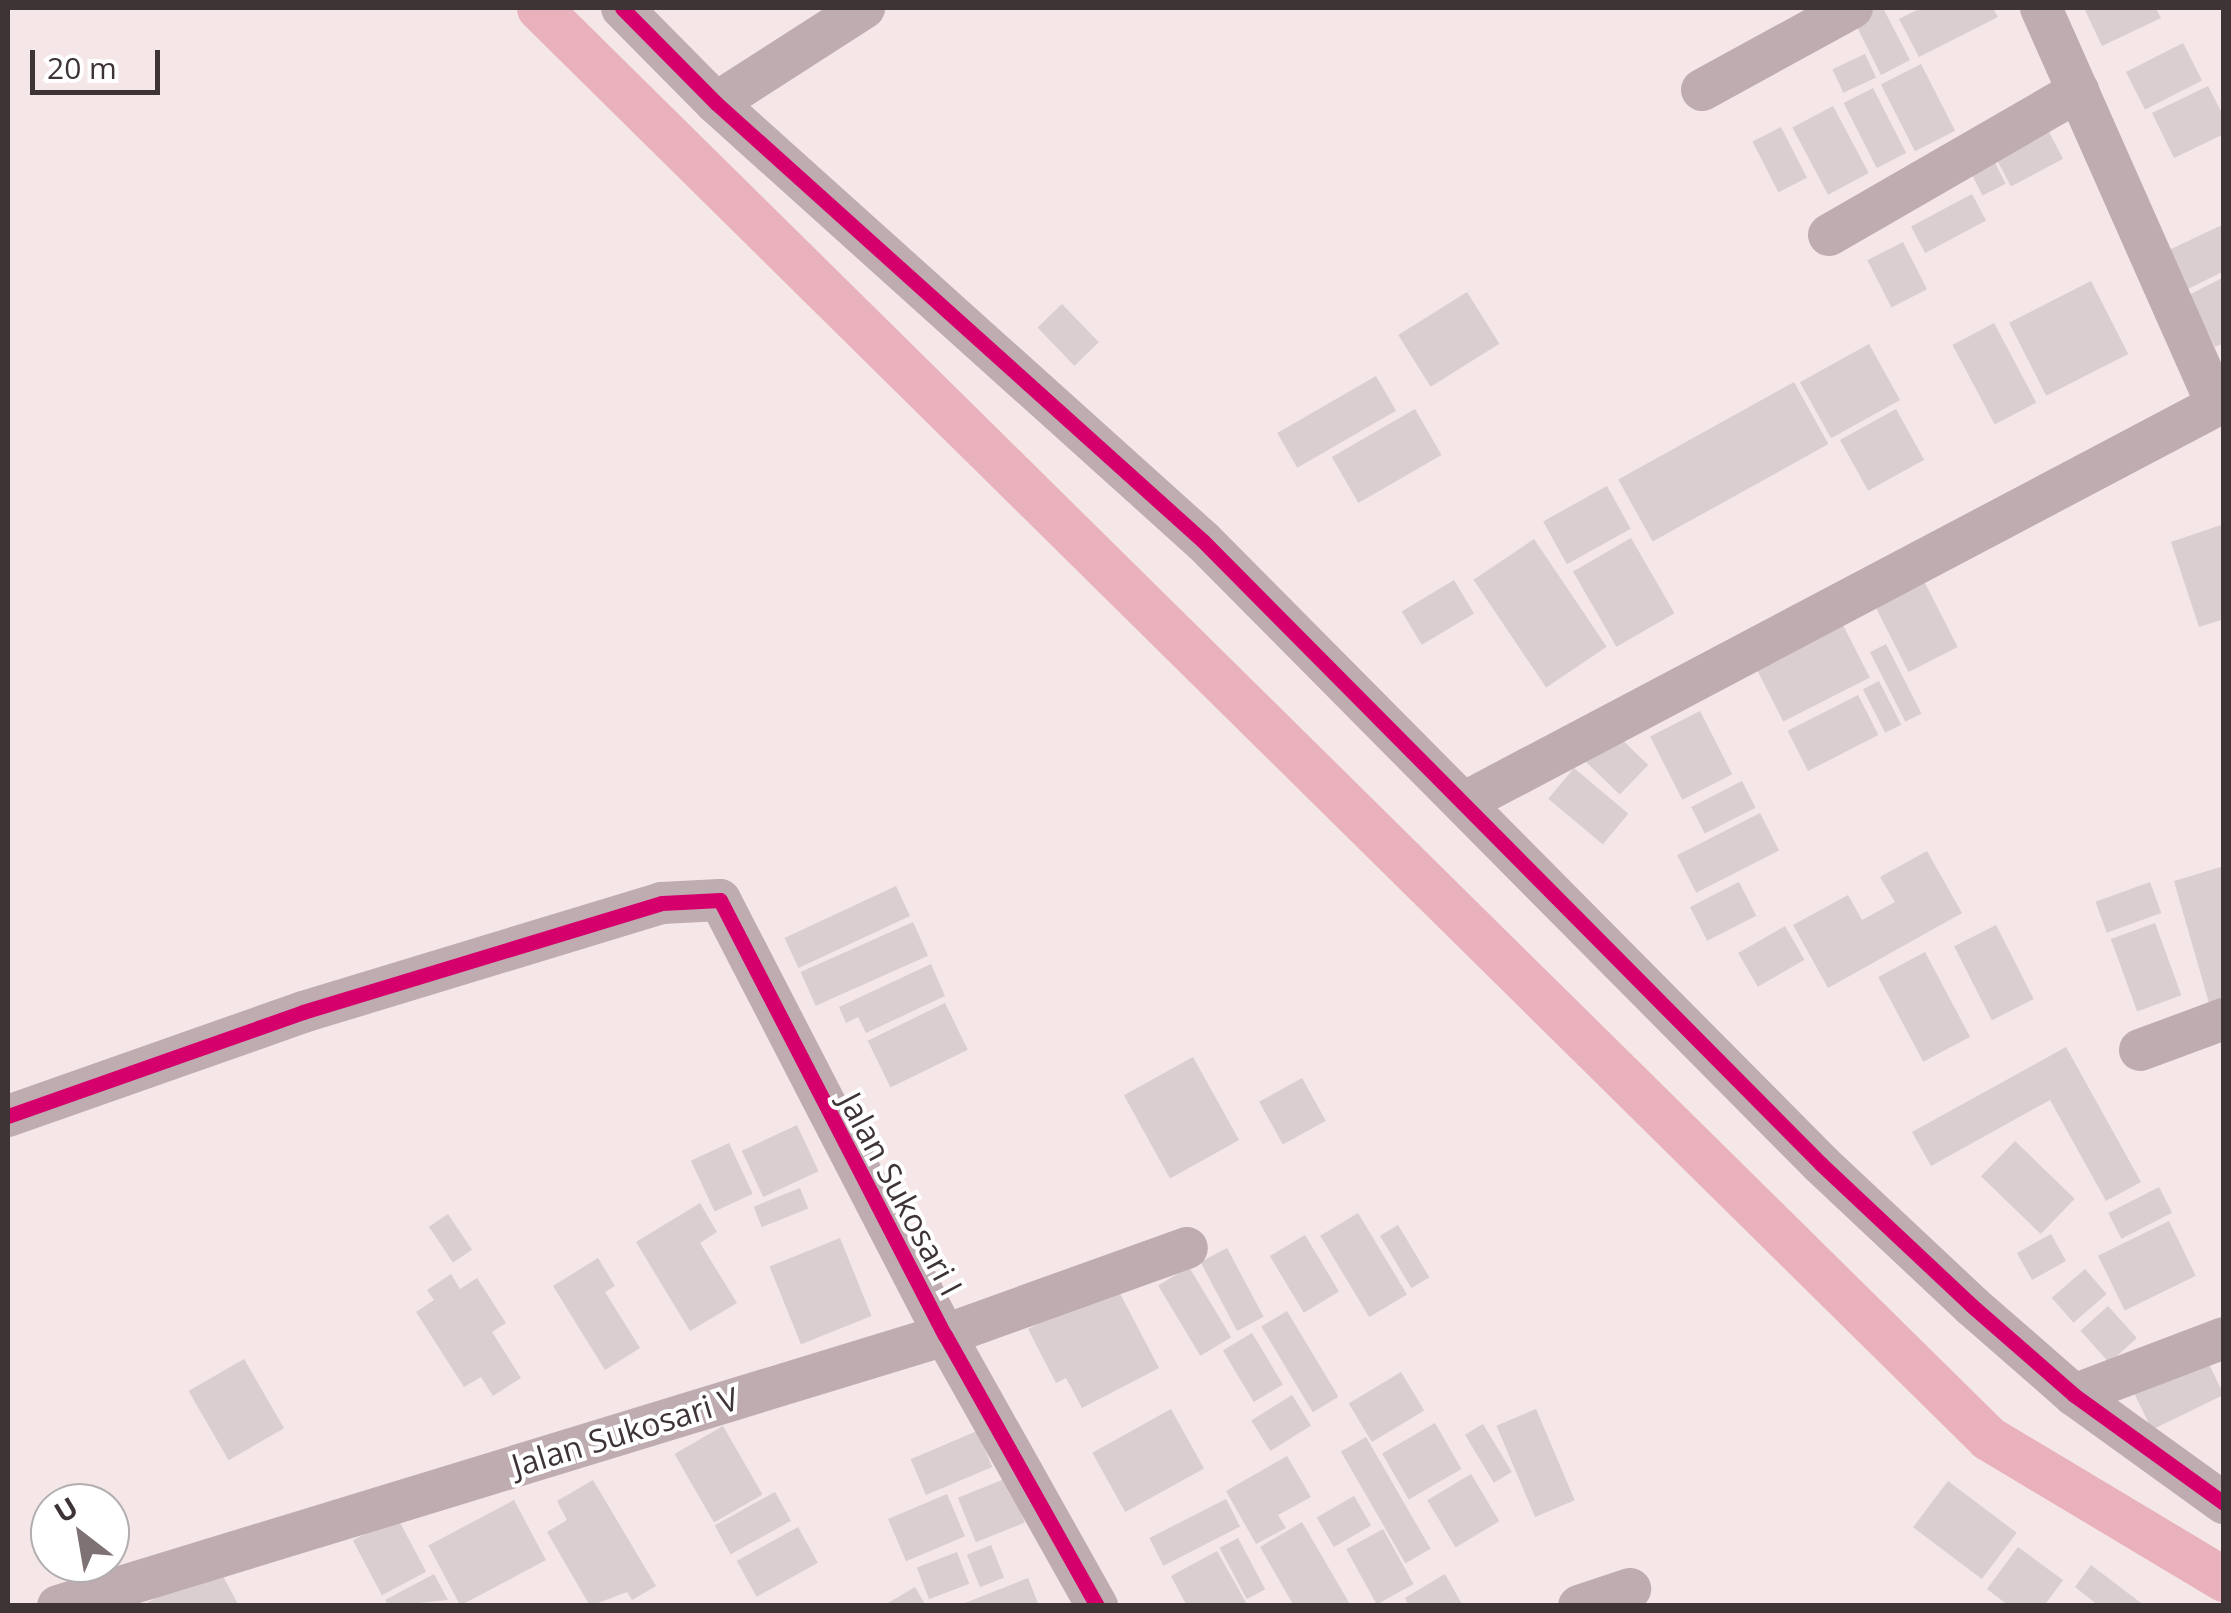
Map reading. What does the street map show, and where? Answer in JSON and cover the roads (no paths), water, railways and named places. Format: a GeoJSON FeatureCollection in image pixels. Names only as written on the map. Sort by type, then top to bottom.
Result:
{"type":"FeatureCollection","features":[{"type":"Feature","properties":{"kind":"street"},"geometry":{"type":"LineString","coordinates":[[622,8],[716,102],[1203,541],[1467,801],[1821,1164],[2074,1396],[2224,1503]]}},
{"type":"Feature","properties":{"kind":"street"},"geometry":{"type":"LineString","coordinates":[[716,102],[864,8]]}},
{"type":"Feature","properties":{"kind":"street"},"geometry":{"type":"LineString","coordinates":[[1702,90],[1852,8]]}},
{"type":"Feature","properties":{"kind":"street"},"geometry":{"type":"LineString","coordinates":[[1467,801],[2220,404],[2041,8]]}},
{"type":"Feature","properties":{"kind":"street"},"geometry":{"type":"LineString","coordinates":[[1828,235],[2078,91]]}},
{"type":"Feature","properties":{"kind":"street","name":"Jalan Sukosari I"},"geometry":{"type":"LineString","coordinates":[[8,1116],[303,1012],[700,896],[720,900],[732,915],[809,1080],[944,1335],[1097,1606]]}},
{"type":"Feature","properties":{"kind":"street"},"geometry":{"type":"LineString","coordinates":[[2140,1050],[2224,1019]]}},
{"type":"Feature","properties":{"kind":"street","name":"Jalan Sukosari V"},"geometry":{"type":"LineString","coordinates":[[58,1606],[944,1335],[1188,1248]]}},
{"type":"Feature","properties":{"kind":"street"},"geometry":{"type":"LineString","coordinates":[[2074,1396],[2224,1338]]}},
{"type":"Feature","properties":{"kind":"street"},"geometry":{"type":"LineString","coordinates":[[1579,1606],[1630,1588]]}},
{"type":"Feature","properties":{"kind":"waterway"},"geometry":{"type":"LineString","coordinates":[[539,8],[1988,1438],[2224,1579]]}}]}
